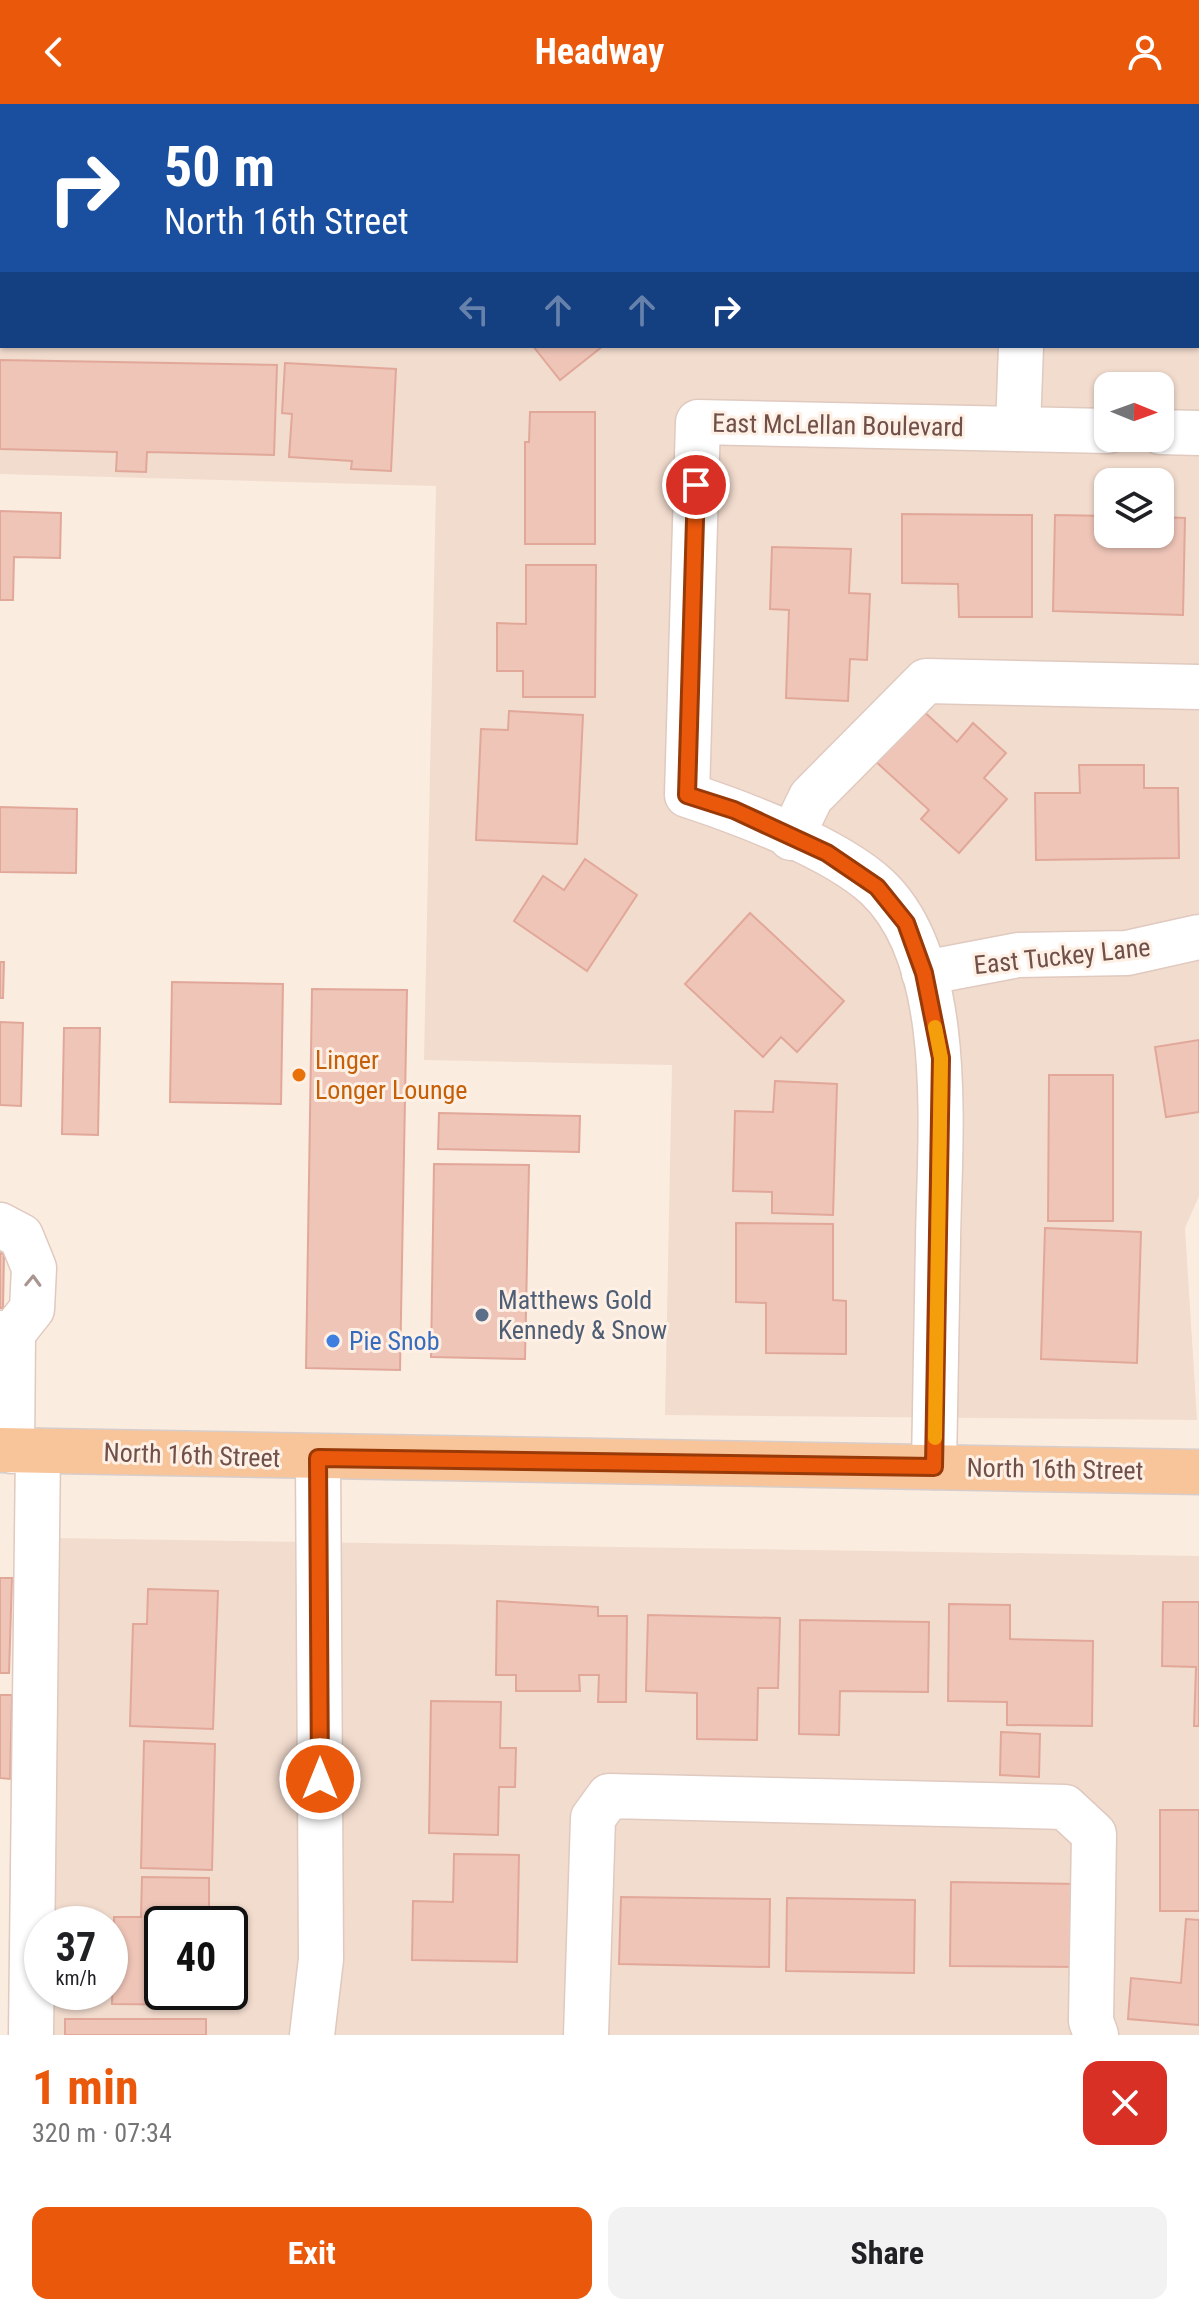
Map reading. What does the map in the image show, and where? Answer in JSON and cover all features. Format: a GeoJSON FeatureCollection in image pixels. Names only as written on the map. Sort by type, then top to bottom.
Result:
{"type":"FeatureCollection","features":[{"type":"Feature","properties":{"kind":"main road","name":"North 16th Street"},"geometry":{"type":"LineString","coordinates":[[17,1451],[1199,1472]]}},
{"type":"Feature","properties":{"kind":"street"},"geometry":{"type":"LineString","coordinates":[[1021,348],[1018,429],[1094,431]]}},
{"type":"Feature","properties":{"kind":"street","name":"East McLellan Boulevard"},"geometry":{"type":"LineString","coordinates":[[934,1467],[941,1058],[924,973],[906,923],[877,887],[827,853],[734,810],[687,795],[698,422],[1018,429]]}},
{"type":"Feature","properties":{"kind":"street"},"geometry":{"type":"LineString","coordinates":[[1174,432],[1199,433]]}},
{"type":"Feature","properties":{"kind":"street"},"geometry":{"type":"LineString","coordinates":[[791,838],[811,797],[926,681],[1199,687]]}},
{"type":"Feature","properties":{"kind":"street","name":"East Tuckey Lane"},"geometry":{"type":"LineString","coordinates":[[924,973],[1018,955],[1127,953],[1199,937]]}},
{"type":"Feature","properties":{"kind":"street"},"geometry":{"type":"LineString","coordinates":[[0,1225],[21,1236],[34,1268],[32,1309],[6,1333],[17,1451],[31,2035]]}},
{"type":"Feature","properties":{"kind":"street"},"geometry":{"type":"LineString","coordinates":[[312,2035],[321,1959],[318,1458]]}},
{"type":"Feature","properties":{"kind":"street"},"geometry":{"type":"LineString","coordinates":[[586,2035],[593,1818],[609,1796],[1065,1807],[1094,1834],[1091,2021],[1096,2035]]}},
{"type":"Feature","properties":{"kind":"shaded area"},"geometry":{"type":"Polygon","coordinates":[[[0,348],[1199,348],[1199,1196],[1185,1228],[1197,1420],[665,1415],[672,1065],[424,1060],[436,486],[0,474],[0,348]]]}},
{"type":"Feature","properties":{"kind":"shaded area"},"geometry":{"type":"Polygon","coordinates":[[[54,1538],[1199,1556],[1199,2035],[44,2035],[44,2010],[128,2010],[128,1906],[46,1906],[54,1538]]]}},
{"type":"Feature","properties":{"kind":"building"},"geometry":{"type":"Polygon","coordinates":[[[535,348],[600,348],[560,380],[535,348]]]}},
{"type":"Feature","properties":{"kind":"building"},"geometry":{"type":"Polygon","coordinates":[[[0,360],[277,365],[274,455],[147,452],[146,472],[116,471],[117,452],[0,449],[0,360]]]}},
{"type":"Feature","properties":{"kind":"building"},"geometry":{"type":"Polygon","coordinates":[[[285,363],[396,369],[391,471],[351,469],[352,461],[289,457],[292,414],[282,413],[285,363]]]}},
{"type":"Feature","properties":{"kind":"building"},"geometry":{"type":"Polygon","coordinates":[[[530,412],[595,412],[595,544],[525,544],[525,442],[529,442],[530,412]]]}},
{"type":"Feature","properties":{"kind":"building"},"geometry":{"type":"Polygon","coordinates":[[[0,511],[61,513],[60,558],[14,557],[13,600],[0,600],[0,511]]]}},
{"type":"Feature","properties":{"kind":"building"},"geometry":{"type":"Polygon","coordinates":[[[902,514],[1032,515],[1032,617],[959,617],[958,584],[902,583],[902,514]]]}},
{"type":"Feature","properties":{"kind":"building"},"geometry":{"type":"Polygon","coordinates":[[[1055,515],[1094,516],[1094,548],[1174,548],[1174,518],[1185,518],[1183,615],[1053,611],[1055,515]]]}},
{"type":"Feature","properties":{"kind":"building"},"geometry":{"type":"Polygon","coordinates":[[[772,547],[851,549],[849,593],[870,594],[867,660],[850,659],[848,701],[786,698],[789,610],[770,609],[772,547]]]}},
{"type":"Feature","properties":{"kind":"building"},"geometry":{"type":"Polygon","coordinates":[[[526,565],[596,565],[595,697],[523,697],[523,671],[497,671],[497,623],[526,624],[526,565]]]}},
{"type":"Feature","properties":{"kind":"building"},"geometry":{"type":"Polygon","coordinates":[[[920,708],[957,742],[973,723],[1006,753],[984,778],[1007,799],[959,853],[921,819],[929,810],[874,760],[920,708]]]}},
{"type":"Feature","properties":{"kind":"building"},"geometry":{"type":"Polygon","coordinates":[[[509,711],[583,715],[577,844],[476,840],[481,729],[508,730],[509,711]]]}},
{"type":"Feature","properties":{"kind":"building"},"geometry":{"type":"Polygon","coordinates":[[[1079,765],[1144,765],[1144,788],[1178,788],[1179,858],[1036,860],[1035,793],[1080,793],[1079,765]]]}},
{"type":"Feature","properties":{"kind":"building"},"geometry":{"type":"Polygon","coordinates":[[[0,807],[77,809],[76,873],[0,872],[0,807]]]}},
{"type":"Feature","properties":{"kind":"building"},"geometry":{"type":"Polygon","coordinates":[[[585,859],[637,895],[587,971],[514,921],[543,876],[564,890],[585,859]]]}},
{"type":"Feature","properties":{"kind":"building"},"geometry":{"type":"Polygon","coordinates":[[[750,913],[844,1001],[797,1052],[781,1037],[763,1057],[685,984],[750,913]]]}},
{"type":"Feature","properties":{"kind":"building"},"geometry":{"type":"Polygon","coordinates":[[[0,962],[4,962],[3,998],[0,998],[0,962]]]}},
{"type":"Feature","properties":{"kind":"building"},"geometry":{"type":"Polygon","coordinates":[[[172,982],[283,984],[281,1104],[170,1102],[172,982]]]}},
{"type":"Feature","properties":{"kind":"building"},"geometry":{"type":"Polygon","coordinates":[[[312,989],[407,990],[400,1370],[306,1368],[312,989]]]}},
{"type":"Feature","properties":{"kind":"building"},"geometry":{"type":"Polygon","coordinates":[[[0,1022],[23,1023],[21,1106],[0,1105],[0,1022]]]}},
{"type":"Feature","properties":{"kind":"building"},"geometry":{"type":"Polygon","coordinates":[[[64,1028],[100,1028],[98,1135],[62,1134],[64,1028]]]}},
{"type":"Feature","properties":{"kind":"building"},"geometry":{"type":"Polygon","coordinates":[[[1199,1040],[1199,1112],[1166,1117],[1155,1047],[1199,1040]]]}},
{"type":"Feature","properties":{"kind":"building"},"geometry":{"type":"Polygon","coordinates":[[[1049,1075],[1113,1075],[1113,1221],[1048,1221],[1049,1075]]]}},
{"type":"Feature","properties":{"kind":"building"},"geometry":{"type":"Polygon","coordinates":[[[775,1081],[837,1084],[833,1215],[772,1213],[772,1192],[733,1191],[735,1111],[773,1112],[775,1081]]]}},
{"type":"Feature","properties":{"kind":"building"},"geometry":{"type":"Polygon","coordinates":[[[439,1113],[580,1116],[579,1152],[438,1149],[439,1113]]]}},
{"type":"Feature","properties":{"kind":"building"},"geometry":{"type":"Polygon","coordinates":[[[434,1164],[529,1165],[525,1359],[431,1357],[434,1164]]]}},
{"type":"Feature","properties":{"kind":"building"},"geometry":{"type":"Polygon","coordinates":[[[736,1223],[833,1224],[833,1300],[846,1301],[846,1354],[766,1353],[766,1303],[736,1302],[736,1223]]]}},
{"type":"Feature","properties":{"kind":"building"},"geometry":{"type":"Polygon","coordinates":[[[1045,1228],[1141,1232],[1137,1363],[1041,1359],[1045,1228]]]}},
{"type":"Feature","properties":{"kind":"building"},"geometry":{"type":"Polygon","coordinates":[[[0,1253],[4,1254],[3,1308],[0,1308],[0,1253]]]}},
{"type":"Feature","properties":{"kind":"building"},"geometry":{"type":"Polygon","coordinates":[[[0,1578],[12,1578],[9,1673],[0,1673],[0,1578]]]}},
{"type":"Feature","properties":{"kind":"building"},"geometry":{"type":"Polygon","coordinates":[[[148,1589],[218,1591],[213,1729],[130,1726],[133,1624],[147,1624],[148,1589]]]}},
{"type":"Feature","properties":{"kind":"building"},"geometry":{"type":"Polygon","coordinates":[[[497,1601],[598,1607],[598,1616],[627,1616],[626,1702],[598,1702],[599,1675],[579,1675],[580,1691],[516,1691],[516,1675],[496,1675],[497,1601]]]}},
{"type":"Feature","properties":{"kind":"building"},"geometry":{"type":"Polygon","coordinates":[[[1163,1602],[1199,1602],[1199,1726],[1194,1726],[1196,1667],[1162,1666],[1163,1602]]]}},
{"type":"Feature","properties":{"kind":"building"},"geometry":{"type":"Polygon","coordinates":[[[949,1604],[1010,1605],[1010,1639],[1093,1641],[1092,1726],[1007,1725],[1007,1702],[948,1701],[949,1604]]]}},
{"type":"Feature","properties":{"kind":"building"},"geometry":{"type":"Polygon","coordinates":[[[648,1615],[780,1618],[778,1688],[758,1688],[757,1740],[697,1739],[697,1693],[646,1691],[648,1615]]]}},
{"type":"Feature","properties":{"kind":"building"},"geometry":{"type":"Polygon","coordinates":[[[800,1620],[929,1622],[928,1692],[840,1691],[839,1735],[799,1734],[800,1620]]]}},
{"type":"Feature","properties":{"kind":"building"},"geometry":{"type":"Polygon","coordinates":[[[0,1695],[12,1695],[10,1779],[0,1778],[0,1695]]]}},
{"type":"Feature","properties":{"kind":"building"},"geometry":{"type":"Polygon","coordinates":[[[431,1701],[501,1702],[500,1748],[516,1748],[515,1787],[499,1787],[498,1835],[429,1833],[431,1701]]]}},
{"type":"Feature","properties":{"kind":"building"},"geometry":{"type":"Polygon","coordinates":[[[1001,1732],[1040,1734],[1039,1777],[1000,1775],[1001,1732]]]}},
{"type":"Feature","properties":{"kind":"building"},"geometry":{"type":"Polygon","coordinates":[[[144,1741],[215,1744],[212,1870],[141,1868],[144,1741]]]}},
{"type":"Feature","properties":{"kind":"building"},"geometry":{"type":"Polygon","coordinates":[[[1160,1810],[1199,1810],[1199,1911],[1160,1911],[1160,1810]]]}},
{"type":"Feature","properties":{"kind":"building"},"geometry":{"type":"Polygon","coordinates":[[[454,1854],[519,1855],[517,1962],[412,1960],[413,1901],[453,1902],[454,1854]]]}},
{"type":"Feature","properties":{"kind":"building"},"geometry":{"type":"Polygon","coordinates":[[[142,1877],[209,1878],[209,1906],[144,1906],[144,2004],[128,2004],[128,1917],[141,1917],[142,1877]]]}},
{"type":"Feature","properties":{"kind":"building"},"geometry":{"type":"Polygon","coordinates":[[[951,1882],[1078,1884],[1078,1967],[950,1966],[951,1882]]]}},
{"type":"Feature","properties":{"kind":"building"},"geometry":{"type":"Polygon","coordinates":[[[621,1897],[770,1899],[769,1967],[619,1964],[621,1897]]]}},
{"type":"Feature","properties":{"kind":"building"},"geometry":{"type":"Polygon","coordinates":[[[787,1898],[915,1900],[914,1973],[786,1971],[787,1898]]]}},
{"type":"Feature","properties":{"kind":"building"},"geometry":{"type":"Polygon","coordinates":[[[1186,1919],[1199,1920],[1199,2025],[1128,2019],[1131,1978],[1181,1983],[1186,1919]]]}},
{"type":"Feature","properties":{"kind":"building"},"geometry":{"type":"Polygon","coordinates":[[[65,2019],[206,2019],[206,2035],[65,2035],[65,2019]]]}},
{"type":"Feature","properties":{"kind":"slow traffic"},"geometry":{"type":"LineString","coordinates":[[935,1027],[941,1058],[935,1438]]}},
{"type":"Feature","properties":{"kind":"place","name":"Linger Longer Lounge"},"geometry":{"type":"Point","coordinates":[299,1075]}},
{"type":"Feature","properties":{"kind":"place","name":"Matthews Gold Kennedy & Snow"},"geometry":{"type":"Point","coordinates":[482,1315]}},
{"type":"Feature","properties":{"kind":"place","name":"Pie Snob"},"geometry":{"type":"Point","coordinates":[333,1341]}},
{"type":"Feature","properties":{"kind":"route"},"geometry":{"type":"LineString","coordinates":[[320,1779],[318,1458],[934,1467],[941,1058],[924,973],[906,923],[877,887],[827,853],[734,810],[687,795],[696,485]]}}]}
